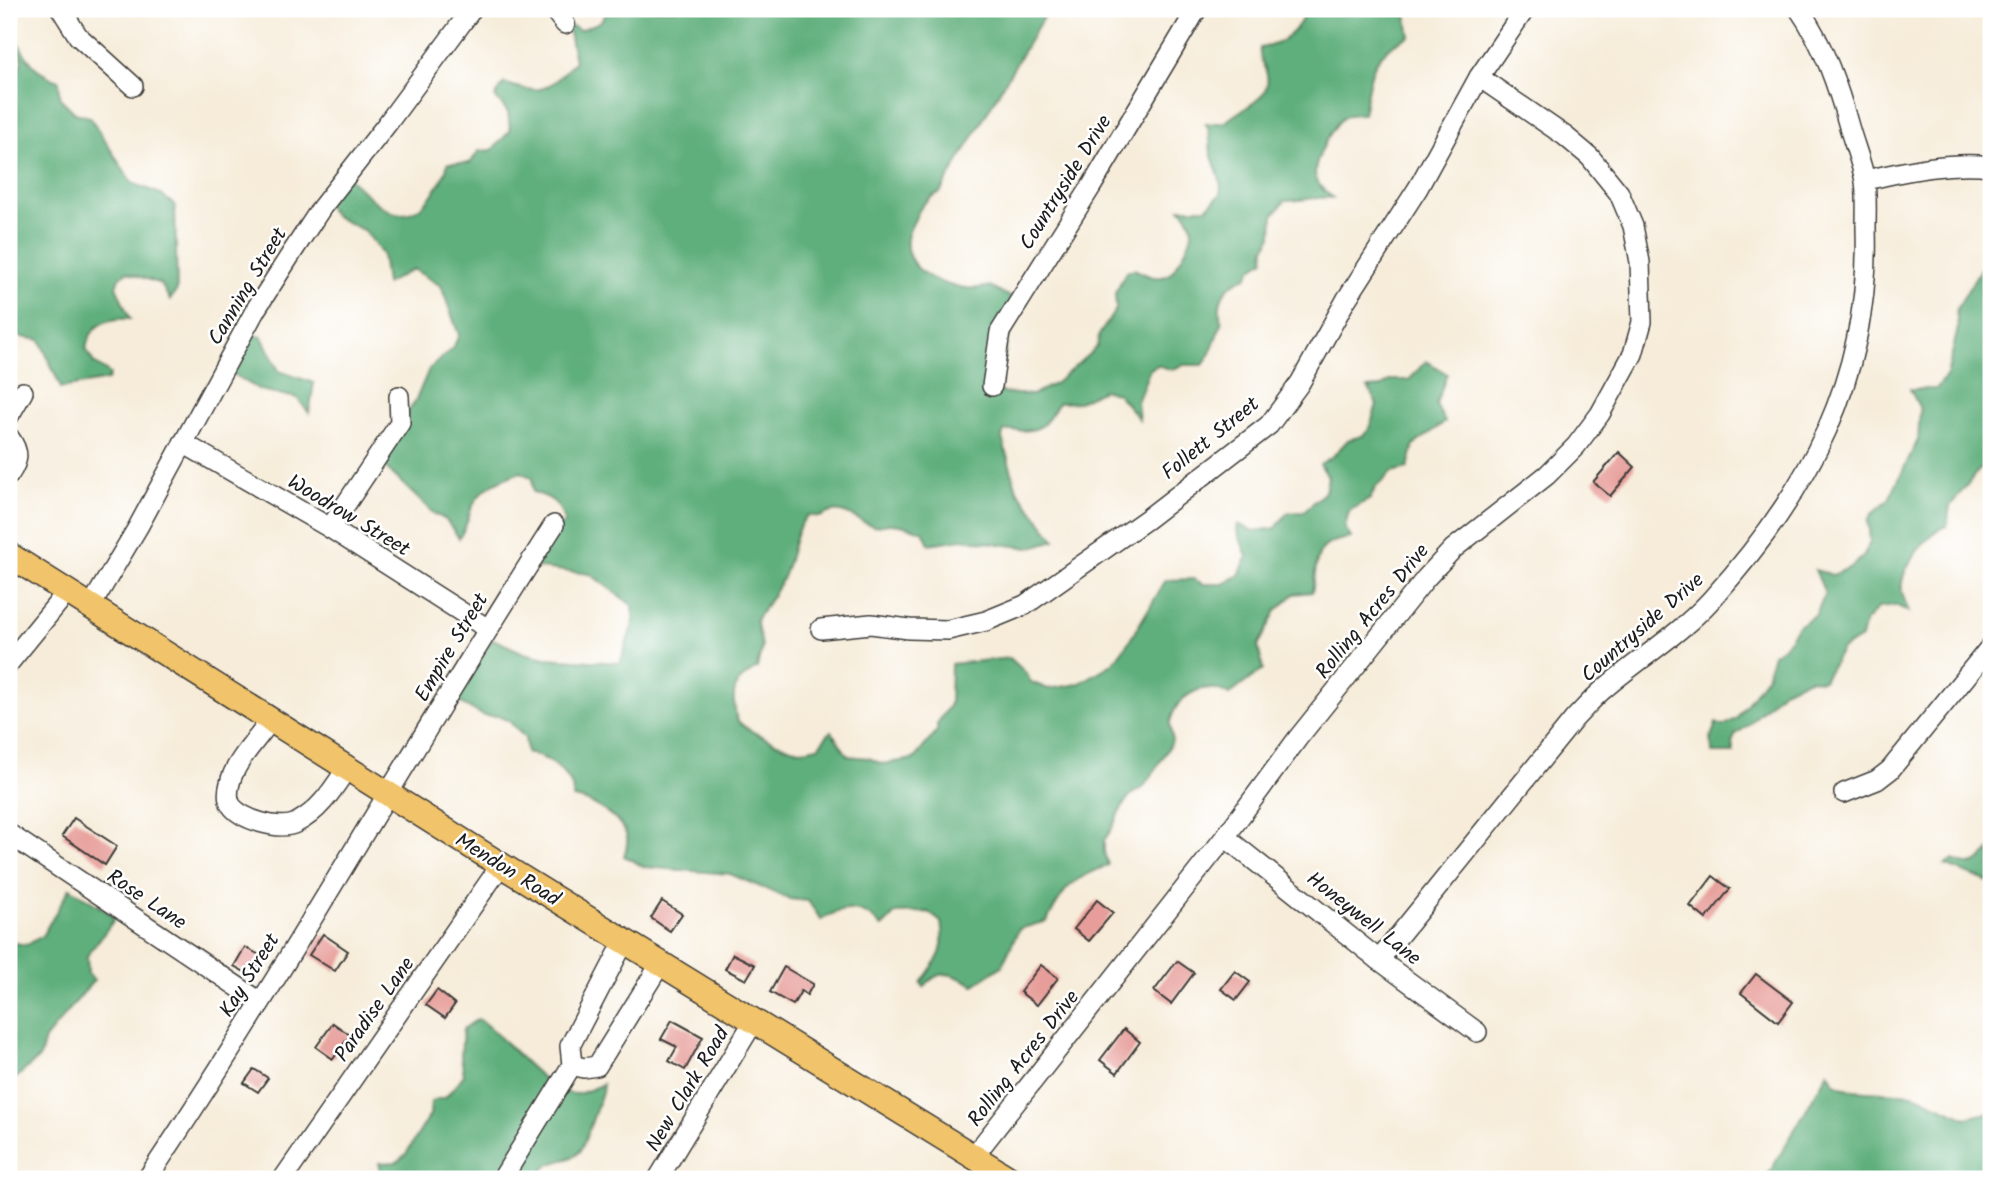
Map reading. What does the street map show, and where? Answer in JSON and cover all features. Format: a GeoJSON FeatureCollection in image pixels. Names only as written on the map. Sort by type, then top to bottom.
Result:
{"type":"FeatureCollection","features":[{"type":"Feature","properties":{"kind":"main road","name":"Mendon Road"},"geometry":{"type":"LineString","coordinates":[[9,555],[501,865],[1010,1179]]}},
{"type":"Feature","properties":{"kind":"street"},"geometry":{"type":"LineString","coordinates":[[61,9],[78,36],[133,86]]}},
{"type":"Feature","properties":{"kind":"street","name":"Canning Street"},"geometry":{"type":"LineString","coordinates":[[91,606],[256,310],[322,207],[472,9]]}},
{"type":"Feature","properties":{"kind":"street","name":"Countryside Drive"},"geometry":{"type":"LineString","coordinates":[[992,386],[1000,332],[1091,187],[1197,9]]}},
{"type":"Feature","properties":{"kind":"street","name":"Follett Street"},"geometry":{"type":"LineString","coordinates":[[821,629],[871,624],[948,630],[986,621],[1025,605],[1147,519],[1269,425],[1300,383],[1346,300],[1418,187],[1479,77],[1525,9]]}},
{"type":"Feature","properties":{"kind":"street","name":"Countryside Drive"},"geometry":{"type":"LineString","coordinates":[[1379,960],[1575,718],[1603,689],[1671,637],[1709,603],[1743,563],[1783,508],[1831,424],[1849,373],[1863,313],[1867,255],[1865,180],[1828,61],[1798,9]]}},
{"type":"Feature","properties":{"kind":"street","name":"Rolling Acres Drive"},"geometry":{"type":"LineString","coordinates":[[973,1157],[1225,837],[1298,738],[1426,578],[1453,549],[1547,475],[1576,446],[1600,414],[1633,354],[1642,322],[1640,262],[1633,226],[1619,193],[1590,157],[1565,136],[1479,77]]}},
{"type":"Feature","properties":{"kind":"street"},"geometry":{"type":"LineString","coordinates":[[1865,180],[1968,163],[1991,166]]}},
{"type":"Feature","properties":{"kind":"street"},"geometry":{"type":"LineString","coordinates":[[9,416],[23,393]]}},
{"type":"Feature","properties":{"kind":"street"},"geometry":{"type":"LineString","coordinates":[[330,528],[400,423],[399,396]]}},
{"type":"Feature","properties":{"kind":"street"},"geometry":{"type":"LineString","coordinates":[[9,437],[16,445],[18,454],[17,463],[9,475]]}},
{"type":"Feature","properties":{"kind":"street","name":"Woodrow Street"},"geometry":{"type":"LineString","coordinates":[[183,443],[330,528],[488,629]]}},
{"type":"Feature","properties":{"kind":"street","name":"Empire Street"},"geometry":{"type":"LineString","coordinates":[[390,794],[488,629],[554,525]]}},
{"type":"Feature","properties":{"kind":"street"},"geometry":{"type":"LineString","coordinates":[[9,663],[67,592]]}},
{"type":"Feature","properties":{"kind":"street"},"geometry":{"type":"LineString","coordinates":[[1844,793],[1877,780],[1890,770],[1991,646]]}},
{"type":"Feature","properties":{"kind":"street"},"geometry":{"type":"LineString","coordinates":[[271,720],[233,773],[228,794],[230,804],[238,811],[262,823],[293,825],[318,808],[347,768]]}},
{"type":"Feature","properties":{"kind":"street","name":"Kay Street"},"geometry":{"type":"LineString","coordinates":[[147,1179],[390,794]]}},
{"type":"Feature","properties":{"kind":"street","name":"Rose Lane"},"geometry":{"type":"LineString","coordinates":[[9,834],[260,1001]]}},
{"type":"Feature","properties":{"kind":"street","name":"Honeywell Lane"},"geometry":{"type":"LineString","coordinates":[[1225,837],[1379,960],[1477,1032]]}},
{"type":"Feature","properties":{"kind":"street","name":"Paradise Lane"},"geometry":{"type":"LineString","coordinates":[[283,1179],[501,865]]}},
{"type":"Feature","properties":{"kind":"street"},"geometry":{"type":"LineString","coordinates":[[502,1179],[572,1065],[570,1046],[625,940]]}},
{"type":"Feature","properties":{"kind":"street"},"geometry":{"type":"LineString","coordinates":[[572,1065],[584,1068],[597,1066],[661,963]]}},
{"type":"Feature","properties":{"kind":"street","name":"New Clark Road"},"geometry":{"type":"LineString","coordinates":[[658,1179],[754,1021]]}},
{"type":"Feature","properties":{"kind":"green space"},"geometry":{"type":"Polygon","coordinates":[[[609,9],[1048,9],[940,193],[924,203],[919,210],[907,239],[908,252],[923,273],[936,280],[964,288],[990,286],[1025,305],[1007,341],[999,391],[1032,395],[1056,383],[1097,347],[1099,335],[1116,309],[1115,293],[1126,272],[1134,269],[1149,276],[1162,277],[1170,274],[1178,263],[1192,233],[1189,219],[1180,208],[1206,208],[1221,194],[1206,124],[1226,122],[1260,98],[1265,91],[1267,75],[1260,48],[1276,44],[1289,36],[1306,9],[1409,9],[1406,15],[1410,36],[1386,50],[1379,58],[1371,77],[1363,114],[1348,115],[1341,120],[1320,154],[1316,178],[1333,198],[1285,201],[1273,215],[1272,236],[1265,248],[1264,260],[1252,268],[1247,277],[1232,284],[1223,295],[1220,308],[1222,324],[1203,365],[1182,365],[1171,370],[1158,365],[1150,369],[1137,402],[1139,419],[1117,393],[1103,390],[1079,402],[1058,403],[1047,420],[1037,428],[1004,431],[1002,438],[1017,490],[1055,540],[1029,548],[963,539],[929,544],[923,531],[907,526],[873,526],[841,512],[820,517],[808,515],[799,528],[783,577],[756,620],[762,647],[757,668],[739,682],[734,696],[736,717],[741,723],[776,743],[795,749],[818,747],[831,731],[848,756],[869,758],[882,764],[914,759],[937,731],[937,724],[950,704],[951,664],[1010,658],[1026,673],[1031,682],[1048,689],[1078,684],[1112,664],[1130,640],[1166,580],[1194,579],[1203,584],[1223,584],[1239,575],[1247,557],[1237,530],[1238,524],[1254,531],[1276,528],[1287,513],[1303,512],[1325,492],[1328,477],[1320,464],[1334,455],[1348,440],[1362,436],[1369,430],[1377,404],[1368,388],[1381,387],[1390,380],[1409,380],[1426,361],[1447,374],[1436,405],[1445,422],[1414,445],[1408,468],[1392,472],[1375,488],[1370,499],[1349,511],[1345,527],[1351,538],[1338,540],[1323,548],[1317,561],[1312,592],[1294,594],[1276,611],[1258,646],[1263,669],[1229,695],[1211,688],[1202,689],[1193,692],[1178,705],[1170,723],[1172,740],[1168,749],[1143,788],[1129,797],[1124,804],[1104,840],[1108,865],[1071,885],[1059,899],[1047,921],[1019,929],[1002,966],[974,985],[948,974],[936,976],[924,987],[921,983],[936,961],[942,942],[941,922],[928,912],[896,913],[882,927],[868,915],[853,910],[838,912],[821,920],[808,901],[789,899],[730,874],[644,867],[624,856],[627,838],[620,824],[597,807],[573,798],[570,782],[565,775],[544,758],[527,753],[525,738],[509,721],[498,716],[484,716],[450,697],[493,639],[524,653],[546,658],[620,663],[634,621],[633,606],[590,574],[531,567],[551,529],[565,523],[554,502],[533,492],[532,478],[521,472],[487,489],[472,507],[459,538],[446,520],[433,513],[381,463],[384,445],[415,402],[429,369],[453,348],[459,335],[441,286],[413,269],[386,284],[382,254],[365,231],[336,217],[325,204],[348,177],[388,210],[398,214],[420,208],[440,184],[448,163],[470,163],[479,151],[492,150],[510,131],[508,112],[495,97],[504,83],[537,90],[551,84],[575,61],[567,24],[580,30],[600,22],[609,9]]]}},
{"type":"Feature","properties":{"kind":"green space"},"geometry":{"type":"Polygon","coordinates":[[[15,37],[32,64],[59,81],[60,98],[75,113],[90,117],[132,183],[158,193],[175,205],[177,290],[170,300],[161,284],[127,272],[119,278],[116,286],[130,319],[114,319],[101,324],[88,341],[86,349],[94,363],[110,374],[108,380],[61,388],[40,340],[9,335],[9,83],[18,74],[22,59],[13,45],[15,37]]]}},
{"type":"Feature","properties":{"kind":"green space"},"geometry":{"type":"Polygon","coordinates":[[[1982,266],[1991,274],[1991,455],[1950,506],[1947,526],[1923,544],[1910,563],[1902,582],[1909,612],[1896,605],[1879,607],[1865,622],[1861,638],[1842,649],[1823,680],[1809,679],[1783,690],[1735,735],[1732,743],[1734,753],[1712,753],[1711,737],[1716,723],[1723,726],[1737,718],[1767,675],[1773,654],[1784,646],[1798,626],[1816,614],[1825,593],[1815,570],[1833,575],[1851,567],[1863,557],[1870,541],[1868,520],[1889,499],[1918,440],[1920,409],[1910,389],[1936,389],[1947,375],[1958,328],[1956,310],[1982,266]]]}},
{"type":"Feature","properties":{"kind":"green space"},"geometry":{"type":"Polygon","coordinates":[[[245,333],[262,337],[279,371],[314,383],[309,413],[297,398],[260,390],[226,370],[245,333]]]}},
{"type":"Feature","properties":{"kind":"green space"},"geometry":{"type":"Polygon","coordinates":[[[1991,850],[1991,883],[1945,865],[1953,860],[1965,864],[1974,863],[1991,850]]]}},
{"type":"Feature","properties":{"kind":"green space"},"geometry":{"type":"Polygon","coordinates":[[[70,888],[114,916],[113,921],[87,956],[88,973],[94,980],[45,1039],[40,1057],[9,1084],[9,942],[27,945],[42,936],[70,888]]]}},
{"type":"Feature","properties":{"kind":"green space"},"geometry":{"type":"Polygon","coordinates":[[[478,1019],[539,1075],[565,1092],[577,1094],[603,1084],[582,1148],[574,1156],[546,1167],[539,1179],[383,1179],[379,1163],[397,1162],[406,1154],[430,1115],[431,1101],[446,1097],[464,1075],[461,1056],[463,1029],[478,1019]]]}},
{"type":"Feature","properties":{"kind":"green space"},"geometry":{"type":"Polygon","coordinates":[[[1828,1072],[1835,1083],[1851,1090],[1914,1094],[1966,1118],[1991,1112],[1991,1179],[1766,1179],[1828,1072]]]}},
{"type":"Feature","properties":{"kind":"building"},"geometry":{"type":"Polygon","coordinates":[[[1619,452],[1635,467],[1610,496],[1593,482],[1619,452]]]}},
{"type":"Feature","properties":{"kind":"building"},"geometry":{"type":"Polygon","coordinates":[[[74,818],[117,846],[105,865],[62,836],[74,818]]]}},
{"type":"Feature","properties":{"kind":"building"},"geometry":{"type":"Polygon","coordinates":[[[1713,876],[1730,889],[1706,919],[1690,906],[1713,876]]]}},
{"type":"Feature","properties":{"kind":"building"},"geometry":{"type":"Polygon","coordinates":[[[1097,900],[1113,913],[1089,941],[1074,929],[1097,900]]]}},
{"type":"Feature","properties":{"kind":"building"},"geometry":{"type":"Polygon","coordinates":[[[662,901],[682,914],[670,931],[651,918],[662,901]]]}},
{"type":"Feature","properties":{"kind":"building"},"geometry":{"type":"Polygon","coordinates":[[[323,934],[348,951],[335,971],[309,955],[323,934]]]}},
{"type":"Feature","properties":{"kind":"building"},"geometry":{"type":"Polygon","coordinates":[[[245,947],[263,957],[252,976],[234,966],[245,947]]]}},
{"type":"Feature","properties":{"kind":"building"},"geometry":{"type":"Polygon","coordinates":[[[733,954],[755,965],[746,980],[725,969],[733,954]]]}},
{"type":"Feature","properties":{"kind":"building"},"geometry":{"type":"Polygon","coordinates":[[[1177,961],[1194,973],[1171,1004],[1154,991],[1177,961]]]}},
{"type":"Feature","properties":{"kind":"building"},"geometry":{"type":"Polygon","coordinates":[[[1041,965],[1058,978],[1037,1005],[1020,992],[1041,965]]]}},
{"type":"Feature","properties":{"kind":"building"},"geometry":{"type":"Polygon","coordinates":[[[784,967],[813,984],[807,995],[801,991],[793,1005],[770,992],[784,967]]]}},
{"type":"Feature","properties":{"kind":"building"},"geometry":{"type":"Polygon","coordinates":[[[1235,971],[1250,982],[1236,1000],[1221,989],[1235,971]]]}},
{"type":"Feature","properties":{"kind":"building"},"geometry":{"type":"Polygon","coordinates":[[[1756,974],[1793,1002],[1778,1022],[1741,993],[1756,974]]]}},
{"type":"Feature","properties":{"kind":"building"},"geometry":{"type":"Polygon","coordinates":[[[437,990],[455,1004],[445,1018],[426,1005],[437,990]]]}},
{"type":"Feature","properties":{"kind":"building"},"geometry":{"type":"Polygon","coordinates":[[[672,1020],[703,1037],[685,1070],[669,1061],[677,1047],[661,1039],[672,1020]]]}},
{"type":"Feature","properties":{"kind":"building"},"geometry":{"type":"Polygon","coordinates":[[[333,1023],[350,1035],[333,1059],[316,1047],[333,1023]]]}},
{"type":"Feature","properties":{"kind":"building"},"geometry":{"type":"Polygon","coordinates":[[[1124,1029],[1140,1042],[1117,1073],[1100,1060],[1124,1029]]]}},
{"type":"Feature","properties":{"kind":"building"},"geometry":{"type":"Polygon","coordinates":[[[254,1069],[268,1078],[258,1092],[244,1083],[254,1069]]]}}]}
